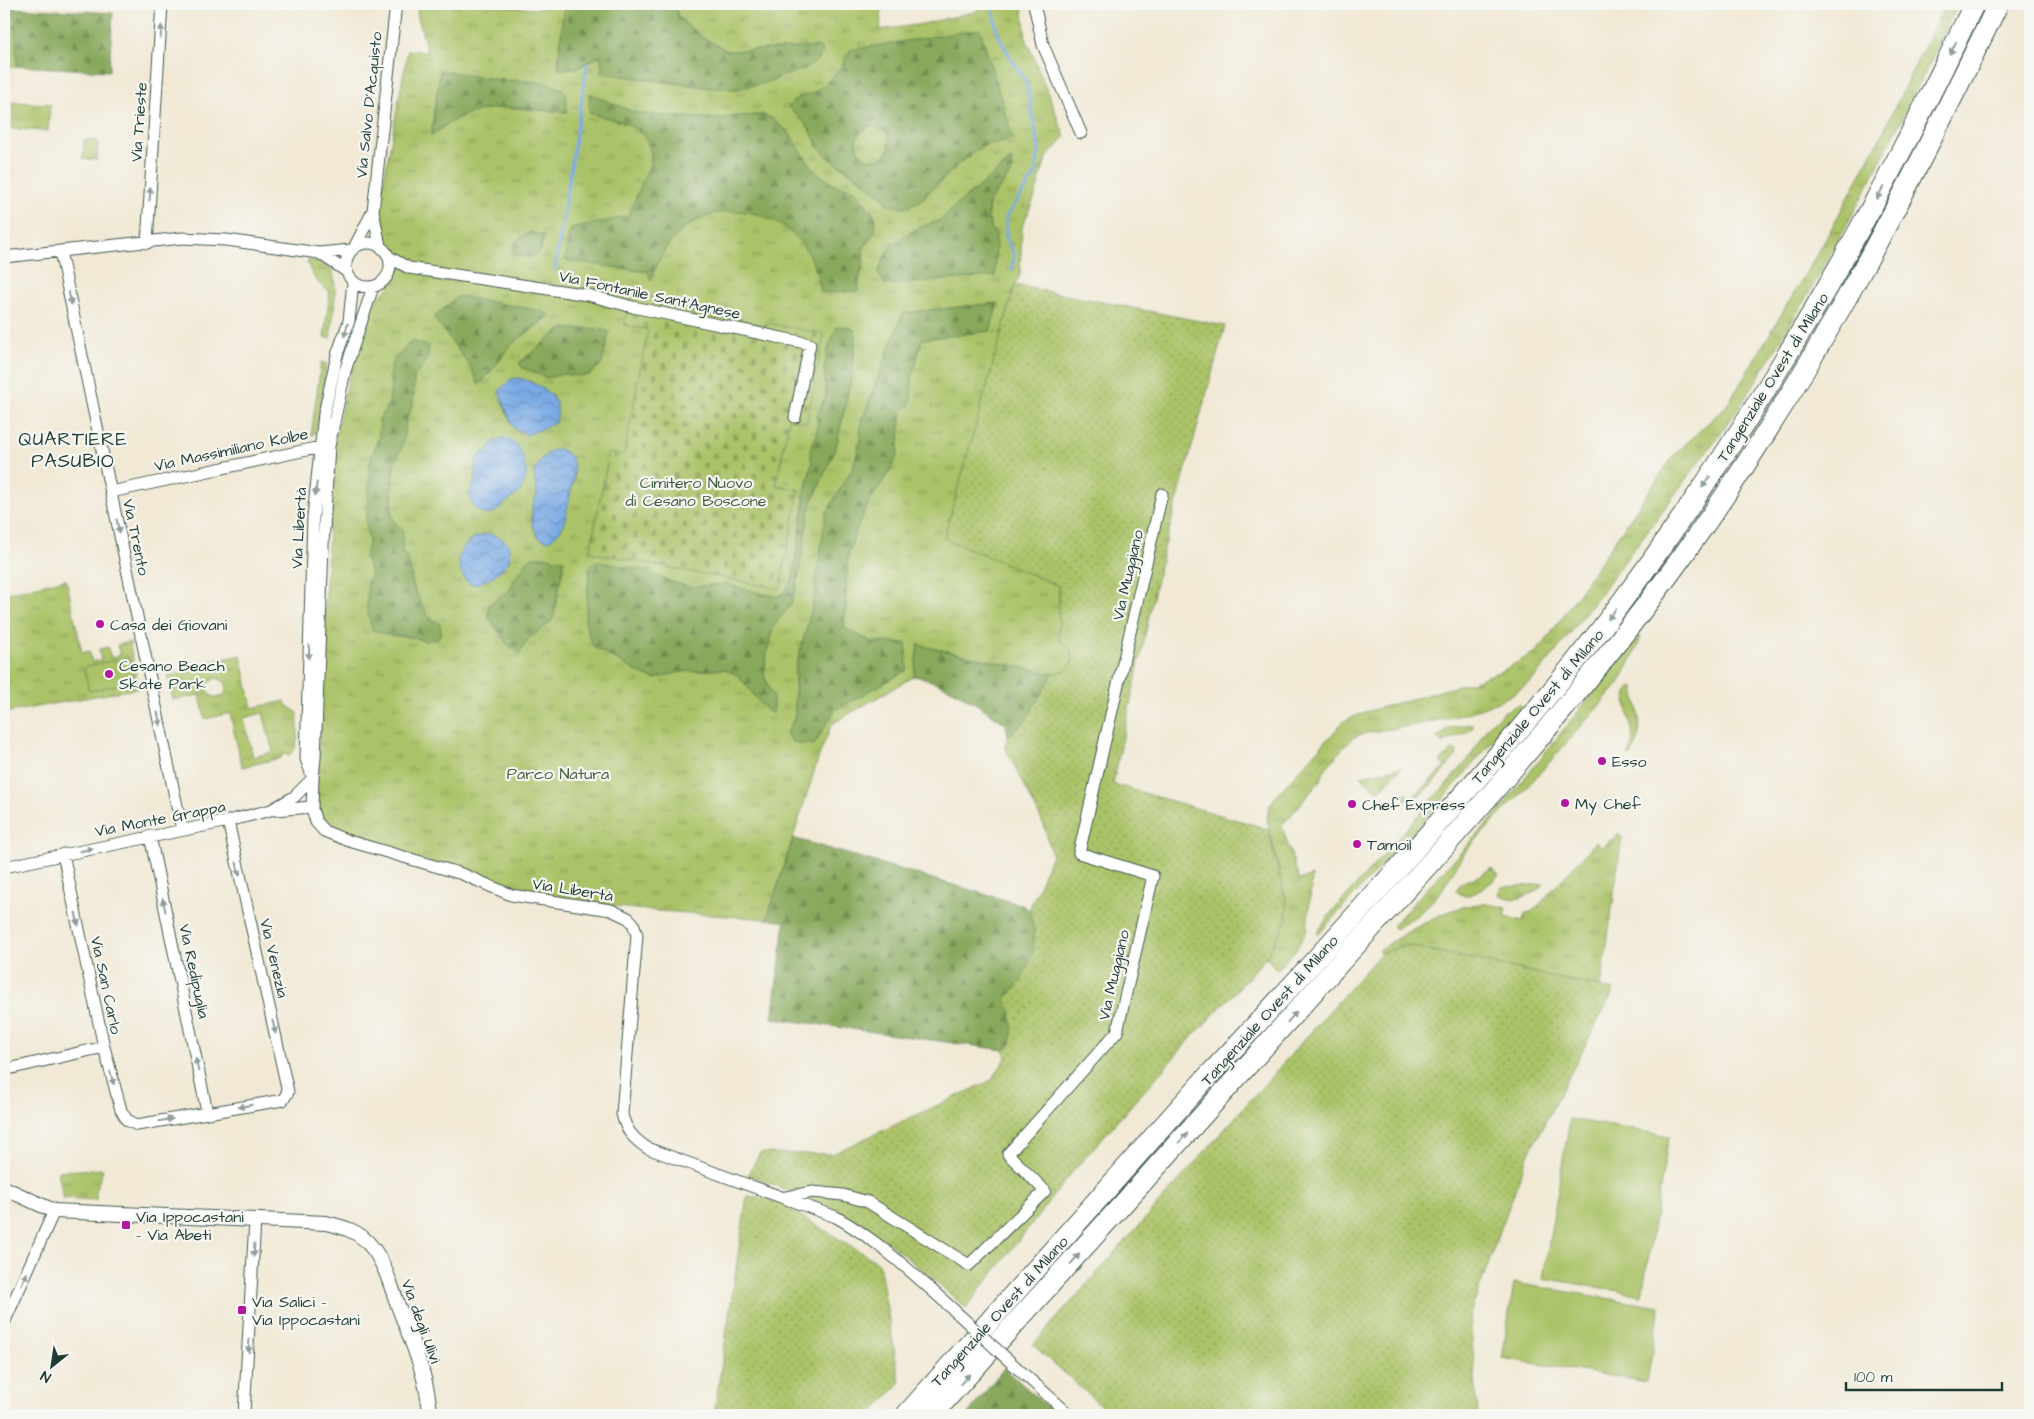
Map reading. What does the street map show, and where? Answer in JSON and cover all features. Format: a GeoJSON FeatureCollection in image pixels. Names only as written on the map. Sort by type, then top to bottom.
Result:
{"type":"FeatureCollection","features":[{"type":"Feature","properties":{"kind":"highway","name":"Tangenziale Ovest di Milano"},"geometry":{"type":"LineString","coordinates":[[906,1415],[1205,1079],[1261,1020],[1447,813],[1543,702],[1609,618],[1734,442],[1812,314],[1900,153],[1974,4]]}},
{"type":"Feature","properties":{"kind":"highway","name":"Tangenziale Ovest di Milano"},"geometry":{"type":"LineString","coordinates":[[932,1415],[1486,800],[1581,690],[1635,620],[1685,553],[1735,480],[1845,301],[1906,191],[1998,4]]}},
{"type":"Feature","properties":{"kind":"street","name":"Via Trieste"},"geometry":{"type":"LineString","coordinates":[[146,243],[162,4]]}},
{"type":"Feature","properties":{"kind":"street","name":"Via Salvo D'Acquisto"},"geometry":{"type":"LineString","coordinates":[[373,211],[396,4]]}},
{"type":"Feature","properties":{"kind":"street"},"geometry":{"type":"LineString","coordinates":[[1034,4],[1043,45],[1081,133]]}},
{"type":"Feature","properties":{"kind":"street"},"geometry":{"type":"LineString","coordinates":[[373,211],[380,246],[389,257],[409,268]]}},
{"type":"Feature","properties":{"kind":"street"},"geometry":{"type":"LineString","coordinates":[[346,271],[346,260],[373,211]]}},
{"type":"Feature","properties":{"kind":"street"},"geometry":{"type":"LineString","coordinates":[[4,257],[198,238],[319,253],[353,248],[368,243],[380,246]]}},
{"type":"Feature","properties":{"kind":"street","name":"Via Trento"},"geometry":{"type":"LineString","coordinates":[[60,251],[182,830]]}},
{"type":"Feature","properties":{"kind":"street"},"geometry":{"type":"LineString","coordinates":[[319,253],[346,271],[353,282],[366,288],[373,287],[386,278],[409,268]]}},
{"type":"Feature","properties":{"kind":"street"},"geometry":{"type":"LineString","coordinates":[[386,278],[389,271],[389,257]]}},
{"type":"Feature","properties":{"kind":"street","name":"Via Fontanile Sant'Agnese"},"geometry":{"type":"LineString","coordinates":[[409,268],[576,293],[633,307],[810,344],[795,417]]}},
{"type":"Feature","properties":{"kind":"street","name":"Via Libertà"},"geometry":{"type":"LineString","coordinates":[[325,446],[324,414],[338,355],[349,321],[353,282]]}},
{"type":"Feature","properties":{"kind":"street","name":"Via Libertà"},"geometry":{"type":"LineString","coordinates":[[373,287],[345,370],[325,446],[313,516],[306,759],[312,778],[312,814],[324,831],[348,841],[462,874],[511,895],[611,910],[628,918],[633,923],[637,935],[622,1103],[624,1124],[634,1139],[648,1148],[743,1182]]}},
{"type":"Feature","properties":{"kind":"street","name":"Via Massimiliano Kolbe"},"geometry":{"type":"LineString","coordinates":[[111,492],[325,446]]}},
{"type":"Feature","properties":{"kind":"street","name":"Via Muggiano"},"geometry":{"type":"LineString","coordinates":[[785,1197],[813,1192],[842,1195],[868,1202],[969,1265],[1046,1191],[1008,1154],[1117,1032],[1152,876],[1079,853],[1162,494]]}},
{"type":"Feature","properties":{"kind":"street","name":"Via Monte Grappa"},"geometry":{"type":"LineString","coordinates":[[4,867],[228,821],[271,810],[294,797],[312,778]]}},
{"type":"Feature","properties":{"kind":"street"},"geometry":{"type":"LineString","coordinates":[[271,810],[312,806]]}},
{"type":"Feature","properties":{"kind":"street","name":"Via Venezia"},"geometry":{"type":"LineString","coordinates":[[207,1112],[283,1100],[288,1092],[228,821]]}},
{"type":"Feature","properties":{"kind":"street","name":"Via Redipuglia"},"geometry":{"type":"LineString","coordinates":[[150,836],[207,1112]]}},
{"type":"Feature","properties":{"kind":"street","name":"Via San Carlo"},"geometry":{"type":"LineString","coordinates":[[63,854],[104,1047],[121,1110],[126,1120],[137,1125],[207,1112]]}},
{"type":"Feature","properties":{"kind":"street"},"geometry":{"type":"LineString","coordinates":[[4,1070],[104,1047]]}},
{"type":"Feature","properties":{"kind":"street","name":"Via Muggiano"},"geometry":{"type":"LineString","coordinates":[[743,1182],[836,1217],[862,1231],[896,1258],[1070,1415]]}},
{"type":"Feature","properties":{"kind":"street"},"geometry":{"type":"LineString","coordinates":[[4,1188],[54,1211],[255,1220],[244,1415]]}},
{"type":"Feature","properties":{"kind":"street"},"geometry":{"type":"LineString","coordinates":[[4,1323],[54,1211]]}},
{"type":"Feature","properties":{"kind":"street","name":"Via degli Ulivi"},"geometry":{"type":"LineString","coordinates":[[255,1220],[336,1225],[354,1232],[370,1244],[386,1273],[420,1364],[427,1387],[430,1415]]}},
{"type":"Feature","properties":{"kind":"green space","name":"Parco Natura"},"geometry":{"type":"Polygon","coordinates":[[[418,4],[479,4],[538,9],[538,4],[564,4],[558,69],[577,68],[601,55],[602,73],[711,88],[737,89],[764,83],[798,71],[820,47],[727,51],[699,35],[678,17],[675,4],[882,4],[880,30],[923,24],[978,11],[979,4],[1022,4],[1026,38],[1065,137],[1046,158],[1035,196],[1022,227],[1020,275],[1015,285],[944,538],[1059,586],[1059,640],[1071,649],[1073,661],[1067,670],[1053,674],[918,645],[914,676],[832,724],[820,753],[767,919],[634,909],[527,894],[331,830],[321,820],[316,789],[333,446],[350,372],[373,303],[390,286],[393,254],[384,243],[378,212],[408,50],[427,52],[417,13],[418,4]],[[847,58],[836,73],[817,91],[797,97],[799,114],[819,146],[828,156],[873,188],[888,204],[937,186],[958,164],[985,145],[1013,138],[847,58]],[[475,77],[437,94],[432,136],[466,114],[481,110],[513,108],[567,112],[563,89],[545,84],[475,77]],[[590,94],[590,113],[622,122],[640,132],[646,140],[650,150],[651,162],[628,217],[590,226],[577,227],[565,260],[648,271],[651,280],[666,248],[688,226],[714,214],[742,211],[769,218],[793,234],[811,259],[821,293],[859,283],[863,265],[863,249],[873,234],[872,211],[854,190],[832,184],[814,170],[789,133],[772,119],[763,115],[719,119],[651,115],[633,112],[590,94]],[[1011,160],[941,220],[920,227],[892,244],[992,230],[988,217],[989,207],[992,199],[1007,178],[1011,160]],[[524,235],[520,239],[513,254],[529,258],[541,250],[544,236],[524,235]],[[458,296],[434,318],[471,367],[479,385],[508,347],[550,316],[541,311],[458,296]],[[654,299],[624,325],[697,339],[647,338],[624,456],[609,453],[590,552],[780,589],[799,490],[776,485],[789,419],[807,422],[766,323],[765,326],[653,304],[654,299]],[[998,303],[903,313],[861,423],[860,443],[853,467],[826,514],[812,609],[795,669],[795,717],[786,734],[814,745],[835,710],[907,670],[906,643],[872,642],[844,628],[848,554],[870,501],[890,470],[897,454],[901,415],[911,401],[912,378],[922,339],[990,331],[998,303]],[[565,328],[519,363],[523,368],[547,378],[563,374],[577,376],[593,371],[602,364],[609,332],[585,328],[577,330],[565,328]],[[856,333],[824,367],[826,395],[817,416],[818,432],[810,450],[812,464],[804,495],[804,508],[792,581],[784,593],[775,597],[725,584],[689,587],[663,579],[644,570],[590,568],[585,621],[594,647],[641,674],[654,679],[681,672],[723,669],[738,675],[755,697],[773,697],[764,676],[767,652],[773,627],[790,605],[796,589],[810,507],[836,447],[852,375],[856,333]],[[398,356],[392,363],[389,376],[391,386],[389,403],[380,418],[379,436],[369,466],[369,542],[365,557],[371,573],[367,584],[372,630],[425,641],[427,616],[417,596],[408,561],[402,552],[403,529],[396,525],[391,514],[394,465],[403,443],[406,420],[413,404],[414,375],[421,370],[398,356]],[[529,381],[501,399],[513,427],[527,435],[555,423],[552,395],[529,381]],[[503,438],[492,443],[486,456],[475,466],[475,482],[471,488],[510,500],[517,494],[503,438]],[[550,451],[541,460],[534,472],[537,494],[532,508],[532,524],[561,530],[575,474],[550,451]],[[476,536],[468,541],[460,567],[465,580],[501,569],[509,560],[476,536]],[[564,561],[489,604],[494,626],[507,644],[527,640],[551,622],[564,561]]]}},
{"type":"Feature","properties":{"kind":"green space"},"geometry":{"type":"Polygon","coordinates":[[[564,4],[675,4],[678,17],[699,35],[727,51],[820,47],[823,53],[812,65],[798,71],[764,83],[737,89],[711,88],[602,73],[601,55],[577,68],[558,69],[564,4]]]}},
{"type":"Feature","properties":{"kind":"green space"},"geometry":{"type":"Polygon","coordinates":[[[1945,4],[1958,4],[1883,157],[1829,257],[1772,355],[1727,425],[1555,653],[1535,677],[1518,691],[1498,702],[1454,717],[1362,734],[1352,738],[1326,768],[1319,782],[1282,826],[1299,880],[1312,876],[1307,930],[1296,949],[1277,970],[1266,957],[1286,921],[1287,905],[1267,818],[1269,808],[1275,797],[1344,721],[1365,712],[1472,682],[1504,670],[1535,652],[1545,642],[1674,455],[1726,406],[1739,386],[1823,244],[1878,142],[1945,4]]]}},
{"type":"Feature","properties":{"kind":"green space"},"geometry":{"type":"Polygon","coordinates":[[[4,7],[14,8],[17,66],[4,70],[4,7]]]}},
{"type":"Feature","properties":{"kind":"green space"},"geometry":{"type":"Polygon","coordinates":[[[14,8],[113,13],[109,71],[17,66],[14,8]]]}},
{"type":"Feature","properties":{"kind":"green space"},"geometry":{"type":"Polygon","coordinates":[[[980,29],[1013,139],[985,145],[958,164],[920,201],[908,206],[896,207],[888,204],[882,195],[863,180],[829,158],[818,147],[811,131],[804,122],[788,107],[798,98],[814,92],[830,79],[840,68],[850,50],[980,29]],[[870,126],[860,134],[856,142],[858,149],[863,155],[870,159],[878,160],[885,156],[890,143],[886,132],[870,126]]]}},
{"type":"Feature","properties":{"kind":"green space"},"geometry":{"type":"Polygon","coordinates":[[[440,71],[551,85],[566,93],[567,112],[530,108],[495,108],[463,116],[447,124],[431,136],[440,71]]]}},
{"type":"Feature","properties":{"kind":"green space"},"geometry":{"type":"Polygon","coordinates":[[[590,94],[633,112],[651,115],[719,119],[763,115],[772,119],[789,133],[814,170],[832,184],[854,190],[876,218],[875,230],[863,249],[863,265],[859,277],[859,291],[821,293],[811,259],[793,234],[769,218],[742,212],[713,214],[687,226],[666,249],[651,281],[648,271],[565,260],[568,236],[571,229],[628,216],[651,162],[650,150],[640,132],[621,122],[589,113],[590,94]]]}},
{"type":"Feature","properties":{"kind":"green space"},"geometry":{"type":"Polygon","coordinates":[[[14,102],[50,104],[48,131],[12,129],[14,102]]]}},
{"type":"Feature","properties":{"kind":"green space"},"geometry":{"type":"Polygon","coordinates":[[[873,126],[885,131],[890,143],[885,155],[873,160],[861,155],[856,143],[861,131],[873,126]]]}},
{"type":"Feature","properties":{"kind":"green space"},"geometry":{"type":"Polygon","coordinates":[[[84,140],[98,141],[97,160],[83,159],[84,140]]]}},
{"type":"Feature","properties":{"kind":"green space"},"geometry":{"type":"Polygon","coordinates":[[[1012,160],[1011,173],[989,201],[987,218],[992,230],[996,234],[995,276],[885,285],[878,273],[885,255],[892,244],[920,227],[941,220],[1012,160]]]}},
{"type":"Feature","properties":{"kind":"green space"},"geometry":{"type":"Polygon","coordinates":[[[530,232],[544,236],[538,253],[531,256],[513,254],[515,243],[530,232]]]}},
{"type":"Feature","properties":{"kind":"green space"},"geometry":{"type":"Polygon","coordinates":[[[307,260],[324,264],[333,274],[335,301],[330,338],[324,337],[330,292],[315,279],[307,260]]]}},
{"type":"Feature","properties":{"kind":"green space"},"geometry":{"type":"Polygon","coordinates":[[[1015,285],[1225,326],[1162,556],[1113,784],[1268,829],[1287,905],[1286,921],[1266,957],[1073,1171],[966,1308],[902,1253],[848,1216],[748,1175],[760,1153],[832,1154],[992,1080],[1006,1058],[1004,1050],[1011,1044],[1013,1026],[1007,998],[1021,982],[1033,952],[1035,932],[1029,910],[1052,855],[1044,825],[1005,747],[1008,736],[1024,723],[1053,674],[1067,670],[1073,661],[1070,649],[1059,640],[1059,586],[944,538],[1015,285]]]}},
{"type":"Feature","properties":{"kind":"green space","name":"Cimitero Nuovo di Cesano Boscone"},"geometry":{"type":"Polygon","coordinates":[[[630,293],[654,298],[653,304],[765,326],[766,323],[824,334],[807,422],[789,419],[776,485],[799,490],[780,589],[590,552],[609,453],[624,455],[648,330],[624,325],[630,293]]]}},
{"type":"Feature","properties":{"kind":"green space"},"geometry":{"type":"Polygon","coordinates":[[[458,296],[541,311],[550,315],[508,347],[501,359],[479,385],[471,367],[434,318],[458,296]]]}},
{"type":"Feature","properties":{"kind":"green space"},"geometry":{"type":"Polygon","coordinates":[[[998,303],[990,331],[922,339],[912,378],[911,401],[901,415],[898,454],[870,501],[848,554],[844,628],[872,642],[906,643],[907,670],[835,710],[814,745],[793,742],[786,734],[795,717],[795,669],[812,609],[826,514],[853,467],[860,443],[861,423],[903,313],[998,303]]]}},
{"type":"Feature","properties":{"kind":"green space"},"geometry":{"type":"Polygon","coordinates":[[[837,327],[852,328],[856,333],[852,375],[836,447],[810,507],[796,589],[790,605],[773,627],[767,652],[764,676],[773,697],[773,714],[765,709],[738,675],[723,669],[681,672],[654,679],[641,674],[594,647],[588,635],[585,621],[590,567],[595,561],[644,570],[663,579],[689,587],[725,584],[775,597],[784,593],[792,581],[804,508],[804,495],[812,464],[810,450],[818,432],[817,416],[826,395],[824,367],[827,352],[837,327]]]}},
{"type":"Feature","properties":{"kind":"green space"},"geometry":{"type":"Polygon","coordinates":[[[565,328],[592,328],[609,332],[602,364],[589,375],[563,374],[547,378],[523,368],[519,363],[558,331],[565,328]]]}},
{"type":"Feature","properties":{"kind":"green space"},"geometry":{"type":"Polygon","coordinates":[[[411,341],[429,346],[429,350],[425,362],[414,376],[413,404],[406,420],[403,443],[394,465],[391,514],[396,525],[403,529],[402,552],[408,562],[415,591],[427,615],[440,624],[441,632],[438,639],[425,641],[410,636],[393,636],[372,630],[367,602],[371,573],[365,557],[369,542],[366,519],[370,476],[369,466],[379,436],[380,418],[389,403],[391,386],[389,376],[392,363],[411,341]]]}},
{"type":"Feature","properties":{"kind":"green space"},"geometry":{"type":"Polygon","coordinates":[[[321,362],[327,364],[316,432],[311,436],[321,362]]]}},
{"type":"Feature","properties":{"kind":"green space"},"geometry":{"type":"Polygon","coordinates":[[[532,557],[564,560],[551,622],[527,640],[520,654],[507,644],[488,617],[489,604],[510,590],[515,578],[532,557]]]}},
{"type":"Feature","properties":{"kind":"green space"},"geometry":{"type":"Polygon","coordinates":[[[66,579],[82,653],[89,651],[92,662],[101,660],[99,649],[108,647],[111,658],[120,655],[117,645],[129,642],[139,688],[4,713],[4,594],[66,579]]]}},
{"type":"Feature","properties":{"kind":"green space"},"geometry":{"type":"Polygon","coordinates":[[[1639,636],[1641,637],[1636,650],[1618,685],[1521,794],[1464,853],[1442,890],[1419,914],[1395,929],[1392,926],[1491,820],[1639,636]]]}},
{"type":"Feature","properties":{"kind":"green space"},"geometry":{"type":"Polygon","coordinates":[[[918,645],[1053,674],[1024,723],[1008,736],[1006,724],[974,702],[951,689],[914,676],[918,645]]]}},
{"type":"Feature","properties":{"kind":"green space"},"geometry":{"type":"Polygon","coordinates":[[[241,655],[252,708],[285,701],[286,705],[298,713],[297,742],[293,752],[289,755],[283,754],[281,758],[242,767],[230,713],[205,719],[200,695],[173,700],[168,676],[196,670],[195,665],[241,655]],[[216,678],[209,682],[207,688],[210,695],[217,698],[224,695],[227,687],[224,681],[216,678]],[[263,713],[244,718],[253,757],[273,752],[263,713]]]}},
{"type":"Feature","properties":{"kind":"green space","name":"Cesano Beach Skate Park"},"geometry":{"type":"Polygon","coordinates":[[[128,657],[134,681],[89,691],[84,667],[128,657]]]}},
{"type":"Feature","properties":{"kind":"green space"},"geometry":{"type":"Polygon","coordinates":[[[1631,686],[1634,688],[1640,724],[1638,741],[1630,756],[1628,755],[1632,747],[1633,738],[1626,701],[1627,693],[1631,686]]]}},
{"type":"Feature","properties":{"kind":"green space"},"geometry":{"type":"Polygon","coordinates":[[[1519,704],[1522,707],[1442,800],[1319,934],[1317,933],[1330,914],[1468,760],[1492,722],[1504,712],[1519,704]]]}},
{"type":"Feature","properties":{"kind":"green space"},"geometry":{"type":"Polygon","coordinates":[[[1471,724],[1474,726],[1470,730],[1443,744],[1437,738],[1448,728],[1471,724]]]}},
{"type":"Feature","properties":{"kind":"green space"},"geometry":{"type":"Polygon","coordinates":[[[1453,749],[1457,751],[1456,756],[1432,784],[1425,791],[1410,800],[1403,800],[1406,793],[1411,798],[1445,767],[1440,761],[1453,749]]]}},
{"type":"Feature","properties":{"kind":"green space"},"geometry":{"type":"Polygon","coordinates":[[[1402,767],[1378,792],[1361,776],[1402,767]]]}},
{"type":"Feature","properties":{"kind":"green space"},"geometry":{"type":"Polygon","coordinates":[[[1619,833],[1622,837],[1601,987],[1406,945],[1381,953],[1378,951],[1426,922],[1467,906],[1486,904],[1506,908],[1504,916],[1523,921],[1525,913],[1531,912],[1538,906],[1596,842],[1602,848],[1610,840],[1613,842],[1619,833]]]}},
{"type":"Feature","properties":{"kind":"green space"},"geometry":{"type":"Polygon","coordinates":[[[793,838],[1022,905],[1029,910],[1034,928],[1034,946],[1026,972],[1008,999],[1013,1022],[1011,1044],[1004,1050],[772,1018],[785,922],[767,919],[793,838]]]}},
{"type":"Feature","properties":{"kind":"green space"},"geometry":{"type":"Polygon","coordinates":[[[1491,868],[1499,875],[1479,891],[1466,895],[1456,890],[1461,883],[1481,875],[1491,868]]]}},
{"type":"Feature","properties":{"kind":"green space"},"geometry":{"type":"Polygon","coordinates":[[[1544,884],[1534,892],[1516,899],[1504,897],[1498,893],[1502,887],[1544,884]]]}},
{"type":"Feature","properties":{"kind":"green space"},"geometry":{"type":"Polygon","coordinates":[[[1406,945],[1614,990],[1527,1157],[1470,1314],[1478,1415],[1112,1415],[1033,1345],[1381,953],[1406,945]]]}},
{"type":"Feature","properties":{"kind":"green space"},"geometry":{"type":"Polygon","coordinates":[[[1570,1119],[1669,1136],[1642,1295],[1543,1278],[1570,1119]]]}},
{"type":"Feature","properties":{"kind":"green space"},"geometry":{"type":"Polygon","coordinates":[[[103,1169],[96,1191],[96,1200],[63,1198],[58,1171],[103,1169]]]}},
{"type":"Feature","properties":{"kind":"green space"},"geometry":{"type":"Polygon","coordinates":[[[747,1196],[773,1199],[879,1263],[900,1383],[870,1415],[714,1415],[747,1196]]]}},
{"type":"Feature","properties":{"kind":"green space"},"geometry":{"type":"Polygon","coordinates":[[[1514,1283],[1660,1307],[1647,1382],[1502,1358],[1514,1283]]]}},
{"type":"Feature","properties":{"kind":"green space"},"geometry":{"type":"Polygon","coordinates":[[[1004,1368],[1057,1415],[967,1415],[1004,1368]]]}},
{"type":"Feature","properties":{"kind":"water"},"geometry":{"type":"Polygon","coordinates":[[[520,378],[543,389],[557,406],[555,423],[527,435],[513,427],[499,391],[511,379],[520,378]]]}},
{"type":"Feature","properties":{"kind":"water"},"geometry":{"type":"Polygon","coordinates":[[[503,438],[515,443],[519,450],[525,465],[526,479],[518,494],[495,512],[485,514],[478,511],[470,498],[475,481],[477,462],[483,452],[488,453],[493,443],[503,438]]]}},
{"type":"Feature","properties":{"kind":"water"},"geometry":{"type":"Polygon","coordinates":[[[561,449],[571,457],[574,473],[563,524],[558,533],[548,541],[538,537],[532,524],[532,508],[537,494],[534,472],[541,460],[550,451],[561,449]]]}},
{"type":"Feature","properties":{"kind":"water"},"geometry":{"type":"Polygon","coordinates":[[[489,534],[501,538],[508,544],[509,560],[493,576],[471,585],[460,569],[460,553],[471,540],[489,534]]]}},
{"type":"Feature","properties":{"kind":"waterway"},"geometry":{"type":"LineString","coordinates":[[992,4],[997,32],[1010,57],[1026,81],[1039,149],[1035,175],[1006,217],[1006,237],[1014,255],[1012,269]]}},
{"type":"Feature","properties":{"kind":"waterway"},"geometry":{"type":"LineString","coordinates":[[555,269],[587,64]]}},
{"type":"Feature","properties":{"kind":"place","name":"Casa dei Giovani"},"geometry":{"type":"Point","coordinates":[100,624]}},
{"type":"Feature","properties":{"kind":"place","name":"Cesano Beach Skate Park"},"geometry":{"type":"Point","coordinates":[109,674]}},
{"type":"Feature","properties":{"kind":"place","name":"Esso"},"geometry":{"type":"Point","coordinates":[1602,761]}},
{"type":"Feature","properties":{"kind":"place","name":"My Chef"},"geometry":{"type":"Point","coordinates":[1565,803]}},
{"type":"Feature","properties":{"kind":"place","name":"Chef Express"},"geometry":{"type":"Point","coordinates":[1352,804]}},
{"type":"Feature","properties":{"kind":"place","name":"Tamoil"},"geometry":{"type":"Point","coordinates":[1357,844]}},
{"type":"Feature","properties":{"kind":"place","name":"Via Ippocastani - Via Abeti"},"geometry":{"type":"Point","coordinates":[126,1225]}},
{"type":"Feature","properties":{"kind":"place","name":"Via Salici - Via Ippocastani"},"geometry":{"type":"Point","coordinates":[242,1310]}},
{"type":"Feature","properties":{"kind":"district","name":"QUARTIERE PASUBIO"},"geometry":{"type":"Point","coordinates":[73,449]}}]}
